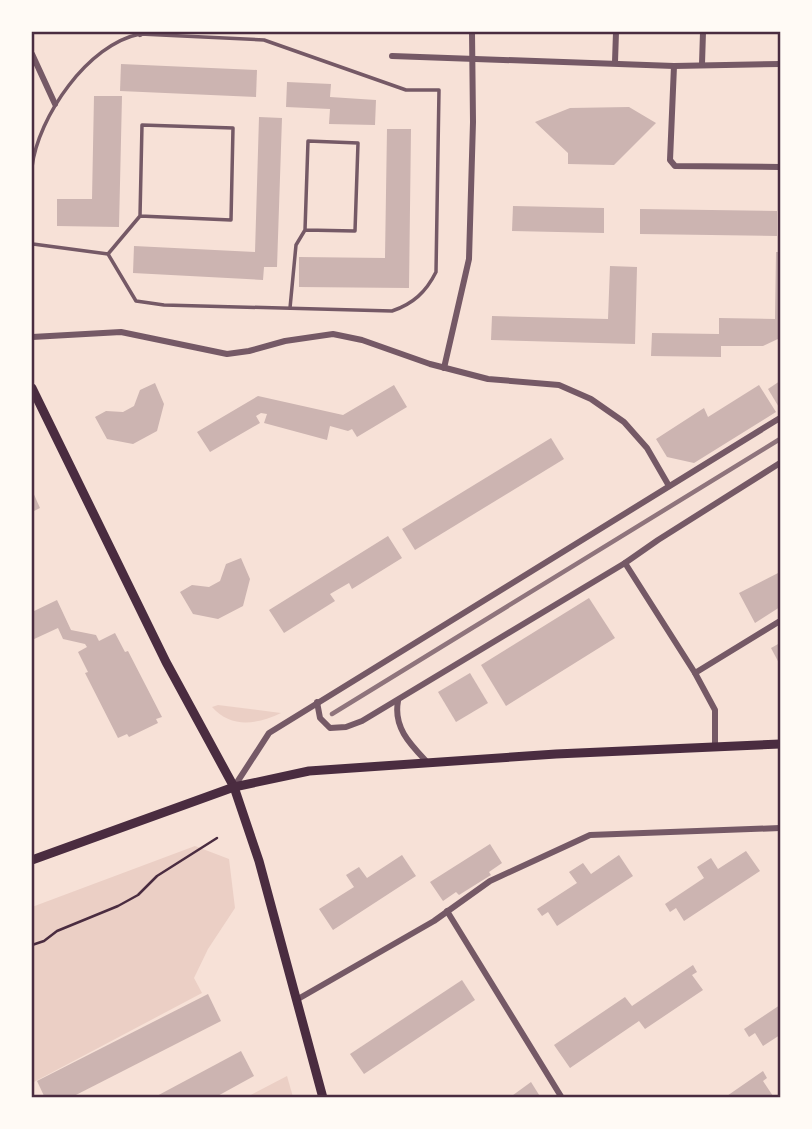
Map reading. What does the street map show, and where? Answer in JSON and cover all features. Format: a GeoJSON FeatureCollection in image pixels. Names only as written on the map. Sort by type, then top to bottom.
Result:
{"type":"FeatureCollection","features":[{"type":"Feature","properties":{"kind":"main road"},"geometry":{"type":"LineString","coordinates":[[32,388],[166,662],[234,787],[259,861],[323,1097]]}},
{"type":"Feature","properties":{"kind":"main road"},"geometry":{"type":"LineString","coordinates":[[32,860],[234,787],[309,771],[780,744]]}},
{"type":"Feature","properties":{"kind":"street"},"geometry":{"type":"LineString","coordinates":[[444,368],[469,259],[473,122],[472,32]]}},
{"type":"Feature","properties":{"kind":"street"},"geometry":{"type":"LineString","coordinates":[[615,62],[616,32]]}},
{"type":"Feature","properties":{"kind":"street"},"geometry":{"type":"LineString","coordinates":[[702,64],[703,32]]}},
{"type":"Feature","properties":{"kind":"street"},"geometry":{"type":"LineString","coordinates":[[32,54],[55,104]]}},
{"type":"Feature","properties":{"kind":"street"},"geometry":{"type":"LineString","coordinates":[[392,55],[674,66],[780,64]]}},
{"type":"Feature","properties":{"kind":"street"},"geometry":{"type":"LineString","coordinates":[[674,66],[670,160],[675,166],[780,167]]}},
{"type":"Feature","properties":{"kind":"street"},"geometry":{"type":"LineString","coordinates":[[32,337],[121,332],[227,354],[333,334],[362,340],[444,368],[488,379],[559,385],[611,411],[636,433],[669,486]]}},
{"type":"Feature","properties":{"kind":"street"},"geometry":{"type":"LineString","coordinates":[[234,787],[269,733],[780,418]]}},
{"type":"Feature","properties":{"kind":"street"},"geometry":{"type":"LineString","coordinates":[[317,702],[320,718],[330,728],[362,721],[625,563],[780,463]]}},
{"type":"Feature","properties":{"kind":"street"},"geometry":{"type":"LineString","coordinates":[[625,563],[695,673],[715,710],[716,746]]}},
{"type":"Feature","properties":{"kind":"street"},"geometry":{"type":"LineString","coordinates":[[695,673],[780,621]]}},
{"type":"Feature","properties":{"kind":"street"},"geometry":{"type":"LineString","coordinates":[[398,701],[397,714],[403,734],[428,763]]}},
{"type":"Feature","properties":{"kind":"street"},"geometry":{"type":"LineString","coordinates":[[298,999],[447,911],[490,881],[590,835],[780,828]]}},
{"type":"Feature","properties":{"kind":"street"},"geometry":{"type":"LineString","coordinates":[[447,911],[562,1097]]}},
{"type":"Feature","properties":{"kind":"lane"},"geometry":{"type":"LineString","coordinates":[[32,167],[39,135],[55,104],[90,62],[105,49],[119,40],[139,33],[264,40],[406,90],[439,90],[436,272],[428,288],[407,306],[392,311],[163,305],[136,301],[108,254]]}},
{"type":"Feature","properties":{"kind":"lane"},"geometry":{"type":"LineString","coordinates":[[108,254],[140,216],[142,125],[233,128],[231,220],[140,216]]}},
{"type":"Feature","properties":{"kind":"lane"},"geometry":{"type":"LineString","coordinates":[[290,308],[296,245],[305,230],[308,141],[358,143],[355,231],[305,230]]}},
{"type":"Feature","properties":{"kind":"lane"},"geometry":{"type":"LineString","coordinates":[[32,242],[108,254]]}},
{"type":"Feature","properties":{"kind":"path"},"geometry":{"type":"LineString","coordinates":[[32,945],[138,895],[157,876],[216,838]]}},
{"type":"Feature","properties":{"kind":"shaded area"},"geometry":{"type":"Polygon","coordinates":[[[218,705],[281,713],[254,722],[236,721],[219,714],[212,707],[218,705]]]}},
{"type":"Feature","properties":{"kind":"shaded area"},"geometry":{"type":"Polygon","coordinates":[[[195,846],[229,859],[235,908],[208,949],[194,978],[202,993],[32,1083],[32,907],[195,846]]]}},
{"type":"Feature","properties":{"kind":"shaded area"},"geometry":{"type":"Polygon","coordinates":[[[287,1076],[293,1097],[247,1097],[287,1076]]]}},
{"type":"Feature","properties":{"kind":"building"},"geometry":{"type":"Polygon","coordinates":[[[121,64],[257,70],[256,97],[120,91],[121,64]]]}},
{"type":"Feature","properties":{"kind":"building"},"geometry":{"type":"Polygon","coordinates":[[[287,82],[331,84],[330,97],[376,100],[375,125],[329,124],[330,109],[286,107],[287,82]]]}},
{"type":"Feature","properties":{"kind":"building"},"geometry":{"type":"Polygon","coordinates":[[[94,96],[122,96],[119,227],[57,226],[57,199],[92,199],[94,96]]]}},
{"type":"Feature","properties":{"kind":"building"},"geometry":{"type":"Polygon","coordinates":[[[629,107],[656,123],[614,165],[568,164],[568,153],[535,122],[570,108],[629,107]]]}},
{"type":"Feature","properties":{"kind":"building"},"geometry":{"type":"Polygon","coordinates":[[[259,117],[282,118],[277,267],[264,267],[263,280],[133,273],[134,246],[255,252],[259,117]]]}},
{"type":"Feature","properties":{"kind":"building"},"geometry":{"type":"Polygon","coordinates":[[[387,129],[411,129],[409,288],[299,287],[299,257],[385,258],[387,129]]]}},
{"type":"Feature","properties":{"kind":"building"},"geometry":{"type":"Polygon","coordinates":[[[513,206],[604,208],[604,233],[512,231],[513,206]]]}},
{"type":"Feature","properties":{"kind":"building"},"geometry":{"type":"Polygon","coordinates":[[[640,209],[777,211],[777,236],[640,234],[640,209]]]}},
{"type":"Feature","properties":{"kind":"building"},"geometry":{"type":"Polygon","coordinates":[[[776,252],[780,252],[780,338],[763,346],[721,346],[721,357],[651,356],[652,333],[719,334],[719,318],[775,319],[776,252]]]}},
{"type":"Feature","properties":{"kind":"building"},"geometry":{"type":"Polygon","coordinates":[[[610,266],[637,267],[635,344],[491,340],[492,316],[608,319],[610,266]]]}},
{"type":"Feature","properties":{"kind":"building"},"geometry":{"type":"Polygon","coordinates":[[[780,381],[780,409],[768,389],[780,381]]]}},
{"type":"Feature","properties":{"kind":"building"},"geometry":{"type":"Polygon","coordinates":[[[155,383],[164,404],[157,431],[133,444],[107,439],[95,417],[106,411],[123,412],[134,406],[140,390],[155,383]]]}},
{"type":"Feature","properties":{"kind":"building"},"geometry":{"type":"Polygon","coordinates":[[[394,385],[407,407],[357,437],[352,429],[348,431],[330,426],[327,440],[264,423],[267,414],[261,413],[256,416],[260,423],[210,452],[197,432],[258,396],[343,415],[394,385]]]}},
{"type":"Feature","properties":{"kind":"building"},"geometry":{"type":"Polygon","coordinates":[[[759,385],[776,412],[694,463],[667,457],[656,439],[704,408],[708,417],[759,385]]]}},
{"type":"Feature","properties":{"kind":"building"},"geometry":{"type":"Polygon","coordinates":[[[551,438],[564,459],[415,550],[402,529],[551,438]]]}},
{"type":"Feature","properties":{"kind":"building"},"geometry":{"type":"Polygon","coordinates":[[[32,490],[40,508],[32,512],[32,490]]]}},
{"type":"Feature","properties":{"kind":"building"},"geometry":{"type":"Polygon","coordinates":[[[388,536],[402,558],[352,589],[349,583],[330,594],[335,601],[284,633],[269,610],[388,536]]]}},
{"type":"Feature","properties":{"kind":"building"},"geometry":{"type":"Polygon","coordinates":[[[241,558],[250,579],[243,606],[218,619],[193,614],[180,592],[192,585],[209,587],[220,581],[226,564],[241,558]]]}},
{"type":"Feature","properties":{"kind":"building"},"geometry":{"type":"Polygon","coordinates":[[[780,572],[780,607],[755,623],[739,593],[780,572]]]}},
{"type":"Feature","properties":{"kind":"building"},"geometry":{"type":"Polygon","coordinates":[[[589,598],[615,638],[506,706],[481,665],[589,598]]]}},
{"type":"Feature","properties":{"kind":"building"},"geometry":{"type":"Polygon","coordinates":[[[57,600],[71,630],[96,635],[99,641],[115,633],[125,652],[128,651],[162,717],[156,719],[158,723],[129,737],[127,734],[118,738],[85,673],[88,672],[78,652],[87,647],[85,644],[63,639],[58,628],[32,640],[32,612],[57,600]]]}},
{"type":"Feature","properties":{"kind":"building"},"geometry":{"type":"Polygon","coordinates":[[[780,643],[780,665],[771,648],[780,643]]]}},
{"type":"Feature","properties":{"kind":"building"},"geometry":{"type":"Polygon","coordinates":[[[470,673],[488,703],[456,722],[438,692],[470,673]]]}},
{"type":"Feature","properties":{"kind":"building"},"geometry":{"type":"Polygon","coordinates":[[[490,844],[502,863],[489,872],[491,875],[459,895],[456,892],[443,901],[430,882],[490,844]]]}},
{"type":"Feature","properties":{"kind":"building"},"geometry":{"type":"Polygon","coordinates":[[[746,851],[760,871],[684,921],[676,908],[670,912],[665,904],[704,878],[697,867],[711,858],[718,869],[746,851]]]}},
{"type":"Feature","properties":{"kind":"building"},"geometry":{"type":"Polygon","coordinates":[[[402,855],[416,876],[333,930],[319,909],[354,887],[346,875],[359,867],[367,878],[402,855]]]}},
{"type":"Feature","properties":{"kind":"building"},"geometry":{"type":"Polygon","coordinates":[[[619,855],[633,876],[557,926],[548,912],[542,916],[537,909],[577,883],[569,872],[583,863],[591,874],[619,855]]]}},
{"type":"Feature","properties":{"kind":"building"},"geometry":{"type":"Polygon","coordinates":[[[693,965],[697,972],[692,975],[703,990],[645,1029],[639,1021],[570,1068],[554,1045],[625,997],[632,1006],[693,965]]]}},
{"type":"Feature","properties":{"kind":"building"},"geometry":{"type":"Polygon","coordinates":[[[462,980],[475,1000],[364,1074],[350,1054],[462,980]]]}},
{"type":"Feature","properties":{"kind":"building"},"geometry":{"type":"Polygon","coordinates":[[[208,994],[221,1021],[70,1098],[45,1098],[37,1081],[208,994]]]}},
{"type":"Feature","properties":{"kind":"building"},"geometry":{"type":"Polygon","coordinates":[[[780,1005],[780,1035],[763,1046],[755,1033],[749,1037],[744,1029],[780,1005]]]}},
{"type":"Feature","properties":{"kind":"building"},"geometry":{"type":"Polygon","coordinates":[[[241,1051],[254,1076],[214,1098],[153,1098],[241,1051]]]}},
{"type":"Feature","properties":{"kind":"building"},"geometry":{"type":"Polygon","coordinates":[[[763,1071],[767,1078],[763,1081],[773,1096],[771,1098],[724,1098],[763,1071]]]}},
{"type":"Feature","properties":{"kind":"building"},"geometry":{"type":"Polygon","coordinates":[[[531,1082],[541,1098],[509,1098],[531,1082]]]}},
{"type":"Feature","properties":{"kind":"railway"},"geometry":{"type":"LineString","coordinates":[[332,714],[780,439]]}}]}
